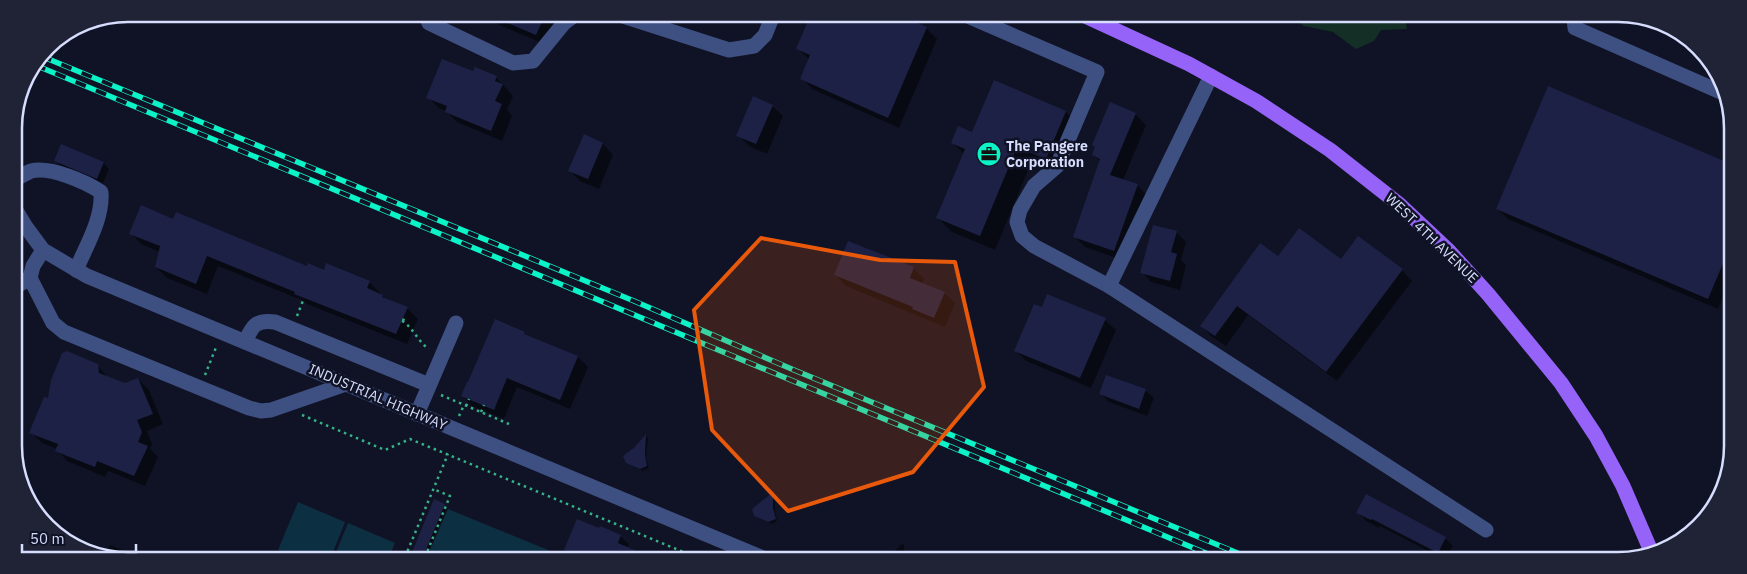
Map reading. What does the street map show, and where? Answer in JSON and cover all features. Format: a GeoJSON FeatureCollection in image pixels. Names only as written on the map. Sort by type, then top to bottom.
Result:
{"type":"FeatureCollection","features":[{"type":"Feature","properties":{"kind":"main road","name":"WEST 4TH AVENUE"},"geometry":{"type":"LineString","coordinates":[[1098,22],[1189,64],[1256,101],[1330,150],[1400,205],[1475,280],[1561,383],[1596,436],[1622,486],[1649,547]]}},
{"type":"Feature","properties":{"kind":"street"},"geometry":{"type":"LineString","coordinates":[[429,22],[513,63],[533,61],[565,22]]}},
{"type":"Feature","properties":{"kind":"street"},"geometry":{"type":"LineString","coordinates":[[642,22],[729,50],[754,46],[765,35],[770,22]]}},
{"type":"Feature","properties":{"kind":"street"},"geometry":{"type":"LineString","coordinates":[[982,22],[1097,72],[1058,166],[1034,186],[1020,210],[1017,222],[1022,236],[1034,246],[1109,286],[1486,530]]}},
{"type":"Feature","properties":{"kind":"street"},"geometry":{"type":"LineString","coordinates":[[1574,22],[1575,28],[1718,91]]}},
{"type":"Feature","properties":{"kind":"street"},"geometry":{"type":"LineString","coordinates":[[1109,286],[1211,76]]}},
{"type":"Feature","properties":{"kind":"street"},"geometry":{"type":"LineString","coordinates":[[23,175],[31,171],[46,169],[101,192],[102,203],[98,218],[76,270]]}},
{"type":"Feature","properties":{"kind":"street","name":"INDUSTRIAL HIGHWAY"},"geometry":{"type":"LineString","coordinates":[[23,221],[44,250],[86,276],[748,552]]}},
{"type":"Feature","properties":{"kind":"street"},"geometry":{"type":"LineString","coordinates":[[44,250],[33,266],[30,278],[53,323],[60,330],[255,410],[266,411],[346,384]]}},
{"type":"Feature","properties":{"kind":"street"},"geometry":{"type":"LineString","coordinates":[[23,282],[30,278]]}},
{"type":"Feature","properties":{"kind":"street"},"geometry":{"type":"LineString","coordinates":[[245,342],[252,328],[259,322],[274,322],[428,387]]}},
{"type":"Feature","properties":{"kind":"street"},"geometry":{"type":"LineString","coordinates":[[417,414],[456,323]]}},
{"type":"Feature","properties":{"kind":"path"},"geometry":{"type":"LineString","coordinates":[[291,329],[304,298]]}},
{"type":"Feature","properties":{"kind":"path"},"geometry":{"type":"LineString","coordinates":[[406,314],[402,321],[407,324],[422,344],[442,356]]}},
{"type":"Feature","properties":{"kind":"path"},"geometry":{"type":"LineString","coordinates":[[199,388],[222,333]]}},
{"type":"Feature","properties":{"kind":"path"},"geometry":{"type":"LineString","coordinates":[[428,387],[509,424]]}},
{"type":"Feature","properties":{"kind":"path"},"geometry":{"type":"LineString","coordinates":[[466,406],[469,399]]}},
{"type":"Feature","properties":{"kind":"path"},"geometry":{"type":"LineString","coordinates":[[481,412],[484,405]]}},
{"type":"Feature","properties":{"kind":"path"},"geometry":{"type":"LineString","coordinates":[[282,406],[385,450],[410,439],[683,552]]}},
{"type":"Feature","properties":{"kind":"path"},"geometry":{"type":"LineString","coordinates":[[407,552],[448,454]]}},
{"type":"Feature","properties":{"kind":"path"},"geometry":{"type":"LineString","coordinates":[[427,552],[450,496],[433,489]]}},
{"type":"Feature","properties":{"kind":"highlighted area"},"geometry":{"type":"Polygon","coordinates":[[[761,238],[880,260],[955,262],[984,387],[913,472],[788,511],[712,430],[694,310],[761,238]]]}},
{"type":"Feature","properties":{"kind":"green space"},"geometry":{"type":"Polygon","coordinates":[[[1299,22],[1406,22],[1407,29],[1381,30],[1374,41],[1356,49],[1333,32],[1304,26],[1299,22]]]}},
{"type":"Feature","properties":{"kind":"water"},"geometry":{"type":"Polygon","coordinates":[[[298,502],[345,522],[333,552],[282,552],[278,550],[298,502]]]}},
{"type":"Feature","properties":{"kind":"water"},"geometry":{"type":"Polygon","coordinates":[[[448,509],[552,552],[429,552],[448,509]]]}},
{"type":"Feature","properties":{"kind":"water"},"geometry":{"type":"Polygon","coordinates":[[[348,523],[395,543],[391,552],[336,552],[348,523]]]}},
{"type":"Feature","properties":{"kind":"building"},"geometry":{"type":"Polygon","coordinates":[[[505,22],[542,22],[536,35],[505,22]]]}},
{"type":"Feature","properties":{"kind":"building"},"geometry":{"type":"Polygon","coordinates":[[[807,22],[915,22],[927,27],[888,118],[800,79],[810,55],[796,49],[807,22]]]}},
{"type":"Feature","properties":{"kind":"building"},"geometry":{"type":"Polygon","coordinates":[[[442,59],[473,71],[475,67],[497,76],[495,81],[503,84],[495,101],[502,104],[491,131],[445,112],[447,106],[426,98],[442,59]]]}},
{"type":"Feature","properties":{"kind":"building","name":"The Pangere Corporation"},"geometry":{"type":"Polygon","coordinates":[[[994,80],[1066,111],[1046,159],[1017,147],[980,236],[936,218],[965,149],[951,143],[958,126],[972,132],[994,80]]]}},
{"type":"Feature","properties":{"kind":"building"},"geometry":{"type":"Polygon","coordinates":[[[1548,86],[1724,161],[1724,261],[1708,299],[1496,209],[1548,86]]]}},
{"type":"Feature","properties":{"kind":"building"},"geometry":{"type":"Polygon","coordinates":[[[753,96],[773,105],[756,144],[736,136],[753,96]]]}},
{"type":"Feature","properties":{"kind":"building"},"geometry":{"type":"Polygon","coordinates":[[[1110,102],[1136,113],[1110,175],[1138,184],[1114,251],[1073,237],[1100,159],[1092,155],[1095,147],[1092,145],[1110,102]]]}},
{"type":"Feature","properties":{"kind":"building"},"geometry":{"type":"Polygon","coordinates":[[[584,134],[603,143],[588,179],[568,171],[584,134]]]}},
{"type":"Feature","properties":{"kind":"building"},"geometry":{"type":"Polygon","coordinates":[[[61,144],[104,162],[97,179],[54,161],[61,144]]]}},
{"type":"Feature","properties":{"kind":"building"},"geometry":{"type":"Polygon","coordinates":[[[141,205],[173,219],[176,212],[307,266],[308,263],[324,270],[326,263],[370,281],[367,288],[383,295],[382,297],[408,307],[396,334],[294,294],[295,292],[207,256],[196,284],[155,267],[160,246],[129,234],[141,205]]]}},
{"type":"Feature","properties":{"kind":"building"},"geometry":{"type":"Polygon","coordinates":[[[1153,225],[1177,231],[1171,252],[1177,254],[1170,281],[1140,273],[1153,225]]]}},
{"type":"Feature","properties":{"kind":"building"},"geometry":{"type":"Polygon","coordinates":[[[1299,228],[1341,259],[1358,236],[1403,269],[1326,372],[1237,306],[1215,336],[1200,326],[1260,243],[1278,256],[1299,228]]]}},
{"type":"Feature","properties":{"kind":"building"},"geometry":{"type":"Polygon","coordinates":[[[848,241],[914,267],[910,278],[945,292],[934,318],[912,309],[913,307],[834,275],[848,241]]]}},
{"type":"Feature","properties":{"kind":"building"},"geometry":{"type":"Polygon","coordinates":[[[1047,294],[1106,318],[1080,378],[1014,351],[1034,304],[1042,307],[1047,294]]]}},
{"type":"Feature","properties":{"kind":"building"},"geometry":{"type":"Polygon","coordinates":[[[495,319],[525,332],[524,334],[578,356],[560,400],[507,378],[494,410],[461,396],[495,319]]]}},
{"type":"Feature","properties":{"kind":"building"},"geometry":{"type":"Polygon","coordinates":[[[67,351],[98,364],[99,373],[125,383],[138,378],[153,414],[137,420],[142,432],[138,442],[148,446],[134,476],[97,461],[95,467],[67,456],[55,451],[58,444],[29,433],[44,397],[48,398],[51,380],[62,353],[67,351]]]}},
{"type":"Feature","properties":{"kind":"building"},"geometry":{"type":"Polygon","coordinates":[[[1106,375],[1146,389],[1139,409],[1099,394],[1106,375]]]}},
{"type":"Feature","properties":{"kind":"building"},"geometry":{"type":"Polygon","coordinates":[[[646,434],[645,455],[647,466],[640,469],[626,463],[623,456],[635,447],[646,434]]]}},
{"type":"Feature","properties":{"kind":"building"},"geometry":{"type":"Polygon","coordinates":[[[773,492],[773,508],[776,519],[768,522],[754,516],[752,509],[773,492]]]}},
{"type":"Feature","properties":{"kind":"building"},"geometry":{"type":"Polygon","coordinates":[[[1366,494],[1446,537],[1439,551],[1434,551],[1372,519],[1356,513],[1366,494]]]}},
{"type":"Feature","properties":{"kind":"building"},"geometry":{"type":"Polygon","coordinates":[[[434,499],[445,504],[425,552],[412,552],[434,499]]]}},
{"type":"Feature","properties":{"kind":"building"},"geometry":{"type":"Polygon","coordinates":[[[577,519],[621,535],[618,543],[638,552],[568,552],[564,550],[577,519]]]}},
{"type":"Feature","properties":{"kind":"railway"},"geometry":{"type":"LineString","coordinates":[[49,59],[1233,551]]}},
{"type":"Feature","properties":{"kind":"railway"},"geometry":{"type":"LineString","coordinates":[[42,68],[1201,551]]}},
{"type":"Feature","properties":{"kind":"place","name":"The Pangere Corporation"},"geometry":{"type":"Point","coordinates":[989,154]}}]}
